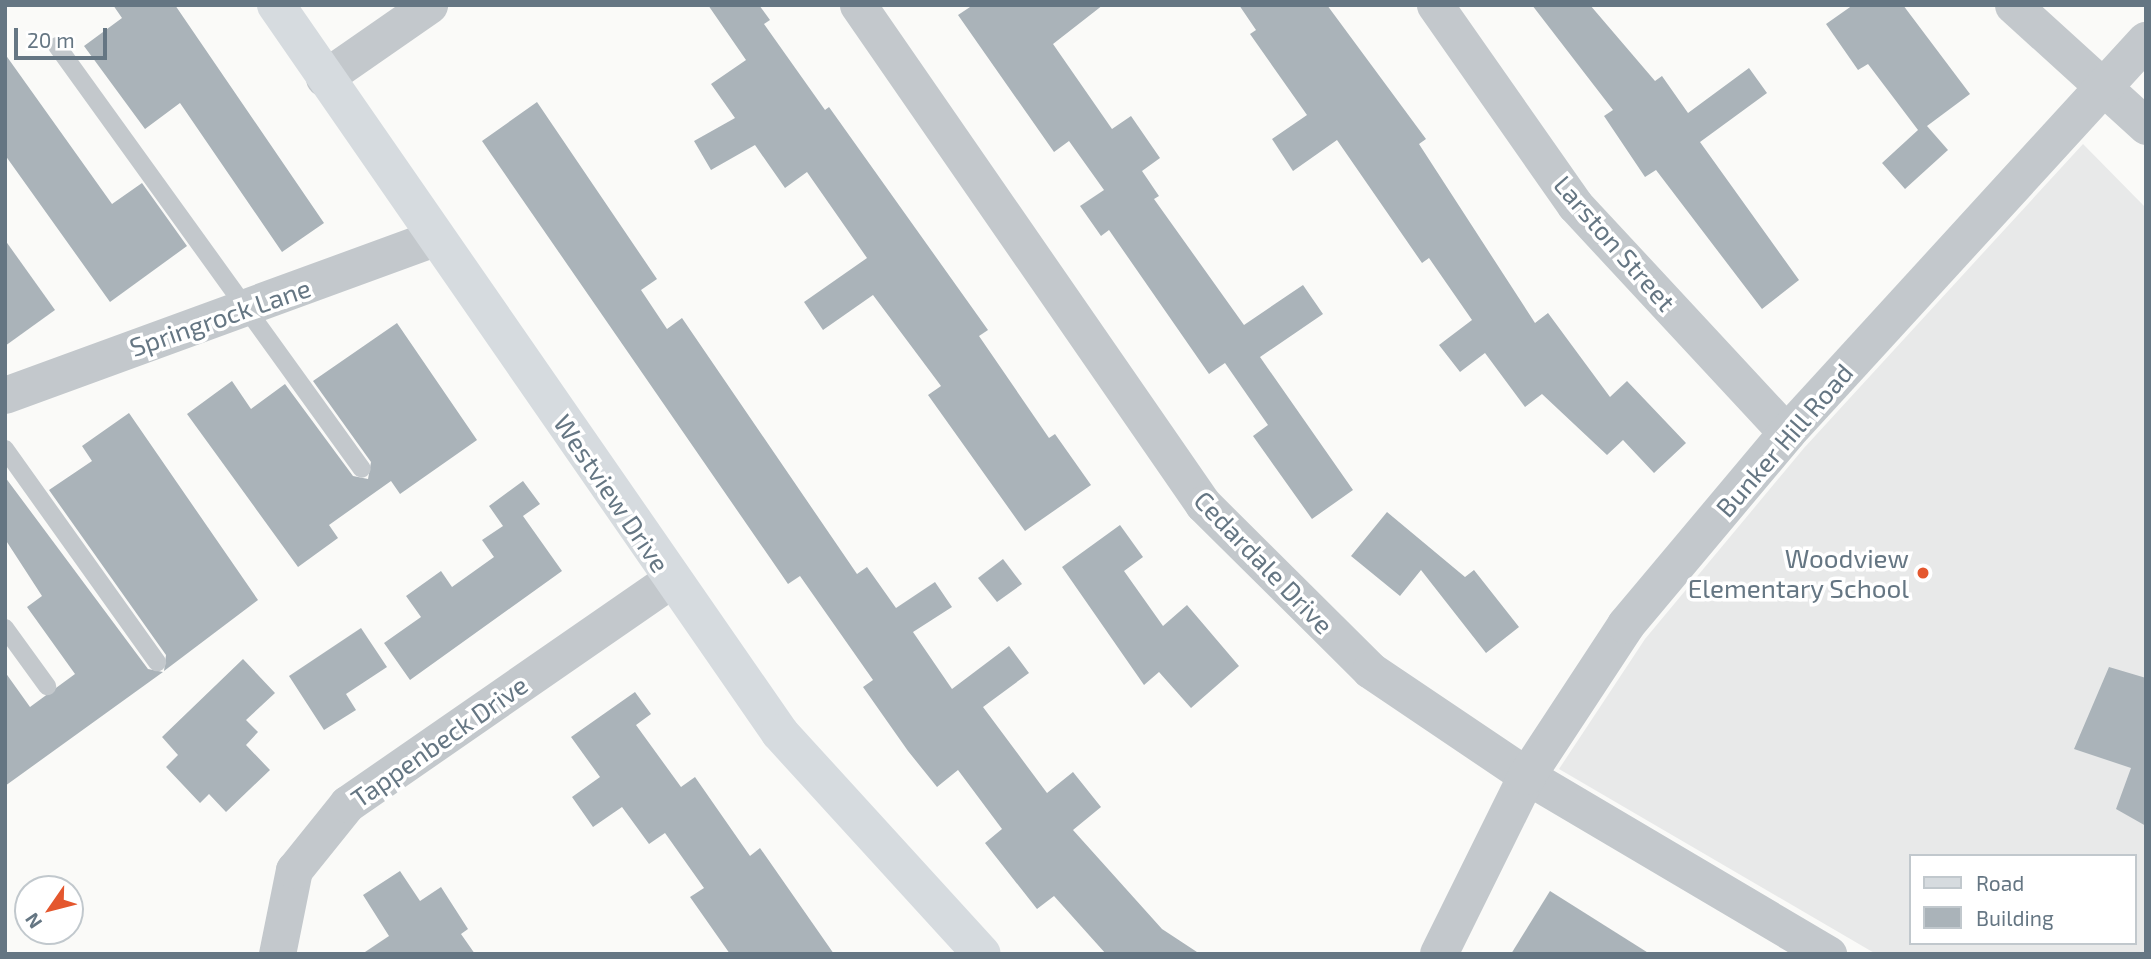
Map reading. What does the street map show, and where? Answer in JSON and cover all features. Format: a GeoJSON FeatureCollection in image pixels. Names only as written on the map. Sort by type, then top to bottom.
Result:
{"type":"FeatureCollection","features":[{"type":"Feature","properties":{"kind":"main road","name":"Westview Drive"},"geometry":{"type":"LineString","coordinates":[[276,5],[671,580],[780,733],[982,954]]}},
{"type":"Feature","properties":{"kind":"street"},"geometry":{"type":"LineString","coordinates":[[324,78],[429,5]]}},
{"type":"Feature","properties":{"kind":"street","name":"Cedardale Drive"},"geometry":{"type":"LineString","coordinates":[[858,5],[1203,504],[1370,670],[1527,776],[1828,954]]}},
{"type":"Feature","properties":{"kind":"street","name":"Larston Street"},"geometry":{"type":"LineString","coordinates":[[1435,5],[1575,205],[1787,433]]}},
{"type":"Feature","properties":{"kind":"street"},"geometry":{"type":"LineString","coordinates":[[2013,5],[2044,40],[2105,84],[2146,126]]}},
{"type":"Feature","properties":{"kind":"street","name":"Bunker Hill Road"},"geometry":{"type":"LineString","coordinates":[[1438,954],[1527,776],[1626,625],[1787,433],[2146,41]]}},
{"type":"Feature","properties":{"kind":"street","name":"Springrock Lane"},"geometry":{"type":"LineString","coordinates":[[5,396],[435,238]]}},
{"type":"Feature","properties":{"kind":"street","name":"Tappenbeck Drive"},"geometry":{"type":"LineString","coordinates":[[277,954],[294,870],[347,804],[671,580]]}},
{"type":"Feature","properties":{"kind":"lane"},"geometry":{"type":"LineString","coordinates":[[57,47],[248,307],[362,468]]}},
{"type":"Feature","properties":{"kind":"lane"},"geometry":{"type":"LineString","coordinates":[[5,449],[157,662]]}},
{"type":"Feature","properties":{"kind":"lane"},"geometry":{"type":"LineString","coordinates":[[5,628],[47,686]]}},
{"type":"Feature","properties":{"kind":"shaded area","name":"Woodview Elementary School"},"geometry":{"type":"Polygon","coordinates":[[[2083,144],[2146,208],[2146,954],[1876,954],[1559,769],[1645,639],[1804,448],[2083,144]]]}},
{"type":"Feature","properties":{"kind":"building"},"geometry":{"type":"Polygon","coordinates":[[[113,5],[175,5],[324,223],[282,252],[180,103],[145,129],[84,46],[122,18],[113,5]]]}},
{"type":"Feature","properties":{"kind":"building"},"geometry":{"type":"Polygon","coordinates":[[[708,5],[759,5],[770,20],[764,24],[825,110],[829,107],[988,330],[979,336],[1049,438],[1055,434],[1091,485],[1025,531],[928,395],[941,386],[873,295],[823,330],[804,302],[867,258],[807,172],[785,188],[755,145],[711,170],[694,141],[735,118],[711,84],[746,60],[708,5]]]}},
{"type":"Feature","properties":{"kind":"building"},"geometry":{"type":"Polygon","coordinates":[[[973,5],[1103,5],[1053,44],[1112,129],[1131,116],[1160,158],[1142,171],[1159,196],[1154,199],[1244,325],[1303,285],[1323,314],[1260,357],[1353,490],[1312,519],[1253,436],[1268,425],[1225,363],[1209,374],[1109,230],[1101,236],[1080,206],[1104,190],[1069,141],[1054,152],[958,15],[973,5]]]}},
{"type":"Feature","properties":{"kind":"building"},"geometry":{"type":"Polygon","coordinates":[[[1239,5],[1327,5],[1426,139],[1419,144],[1535,323],[1548,313],[1610,397],[1627,381],[1686,443],[1654,473],[1623,440],[1607,455],[1542,394],[1525,407],[1485,353],[1460,372],[1439,345],[1472,320],[1429,258],[1422,263],[1337,140],[1293,171],[1272,139],[1307,115],[1250,34],[1256,30],[1239,5]]]}},
{"type":"Feature","properties":{"kind":"building"},"geometry":{"type":"Polygon","coordinates":[[[1532,5],[1590,5],[1655,81],[1662,76],[1688,113],[1749,68],[1767,93],[1700,142],[1799,280],[1762,309],[1656,170],[1645,177],[1604,116],[1613,110],[1532,5]]]}},
{"type":"Feature","properties":{"kind":"building"},"geometry":{"type":"Polygon","coordinates":[[[1853,5],[1903,5],[1970,94],[1927,126],[1948,150],[1905,189],[1882,163],[1918,130],[1868,64],[1858,70],[1826,24],[1853,5]]]}},
{"type":"Feature","properties":{"kind":"building"},"geometry":{"type":"Polygon","coordinates":[[[5,54],[112,204],[142,183],[187,246],[110,302],[5,155],[5,54]]]}},
{"type":"Feature","properties":{"kind":"building"},"geometry":{"type":"Polygon","coordinates":[[[537,102],[657,279],[641,290],[667,329],[682,318],[857,574],[867,567],[896,608],[935,582],[952,607],[913,632],[952,689],[1009,646],[1029,673],[983,707],[1047,793],[1073,772],[1101,807],[1073,830],[1162,929],[1200,954],[1106,954],[1054,896],[1037,909],[985,843],[1002,829],[958,770],[937,787],[908,751],[863,687],[873,680],[800,576],[788,584],[482,141],[537,102]]]}},
{"type":"Feature","properties":{"kind":"building"},"geometry":{"type":"Polygon","coordinates":[[[5,240],[55,310],[5,346],[5,240]]]}},
{"type":"Feature","properties":{"kind":"building"},"geometry":{"type":"Polygon","coordinates":[[[397,323],[477,440],[400,494],[391,481],[329,525],[338,538],[298,567],[187,414],[232,381],[251,409],[285,384],[353,476],[368,479],[371,462],[313,381],[397,323]]]}},
{"type":"Feature","properties":{"kind":"building"},"geometry":{"type":"Polygon","coordinates":[[[129,413],[258,600],[164,671],[166,655],[49,490],[92,461],[82,446],[129,413]]]}},
{"type":"Feature","properties":{"kind":"building"},"geometry":{"type":"Polygon","coordinates":[[[5,477],[148,669],[163,672],[5,786],[5,672],[30,707],[75,674],[27,607],[42,596],[5,539],[5,477]]]}},
{"type":"Feature","properties":{"kind":"building"},"geometry":{"type":"Polygon","coordinates":[[[523,481],[540,504],[523,516],[562,571],[410,680],[384,643],[421,617],[406,596],[441,571],[452,587],[494,557],[482,540],[503,526],[489,506],[523,481]]]}},
{"type":"Feature","properties":{"kind":"building"},"geometry":{"type":"Polygon","coordinates":[[[1387,512],[1465,577],[1474,570],[1519,627],[1486,653],[1421,570],[1400,596],[1351,556],[1387,512]]]}},
{"type":"Feature","properties":{"kind":"building"},"geometry":{"type":"Polygon","coordinates":[[[1120,525],[1143,557],[1124,571],[1163,626],[1187,605],[1239,666],[1191,708],[1159,672],[1144,685],[1062,567],[1120,525]]]}},
{"type":"Feature","properties":{"kind":"building"},"geometry":{"type":"Polygon","coordinates":[[[1003,559],[1022,584],[997,602],[978,578],[1003,559]]]}},
{"type":"Feature","properties":{"kind":"building"},"geometry":{"type":"Polygon","coordinates":[[[361,628],[387,667],[346,694],[356,710],[324,730],[289,676],[361,628]]]}},
{"type":"Feature","properties":{"kind":"building"},"geometry":{"type":"Polygon","coordinates":[[[243,659],[275,693],[246,720],[258,732],[246,745],[270,770],[226,812],[209,794],[200,803],[166,767],[178,755],[162,737],[243,659]]]}},
{"type":"Feature","properties":{"kind":"building"},"geometry":{"type":"Polygon","coordinates":[[[2109,667],[2146,678],[2146,826],[2116,809],[2131,768],[2074,749],[2109,667]]]}},
{"type":"Feature","properties":{"kind":"building"},"geometry":{"type":"Polygon","coordinates":[[[635,692],[651,714],[636,725],[681,787],[695,777],[750,856],[760,848],[834,954],[730,954],[690,897],[704,888],[665,833],[649,844],[622,807],[593,827],[572,797],[600,777],[571,737],[635,692]]]}},
{"type":"Feature","properties":{"kind":"building"},"geometry":{"type":"Polygon","coordinates":[[[400,871],[420,901],[441,887],[468,929],[461,934],[475,954],[362,954],[389,936],[363,895],[400,871]]]}},
{"type":"Feature","properties":{"kind":"building"},"geometry":{"type":"Polygon","coordinates":[[[1550,891],[1650,954],[1511,954],[1550,891]]]}},
{"type":"Feature","properties":{"kind":"place","name":"Woodview Elementary School"},"geometry":{"type":"Point","coordinates":[1923,573]}}]}
